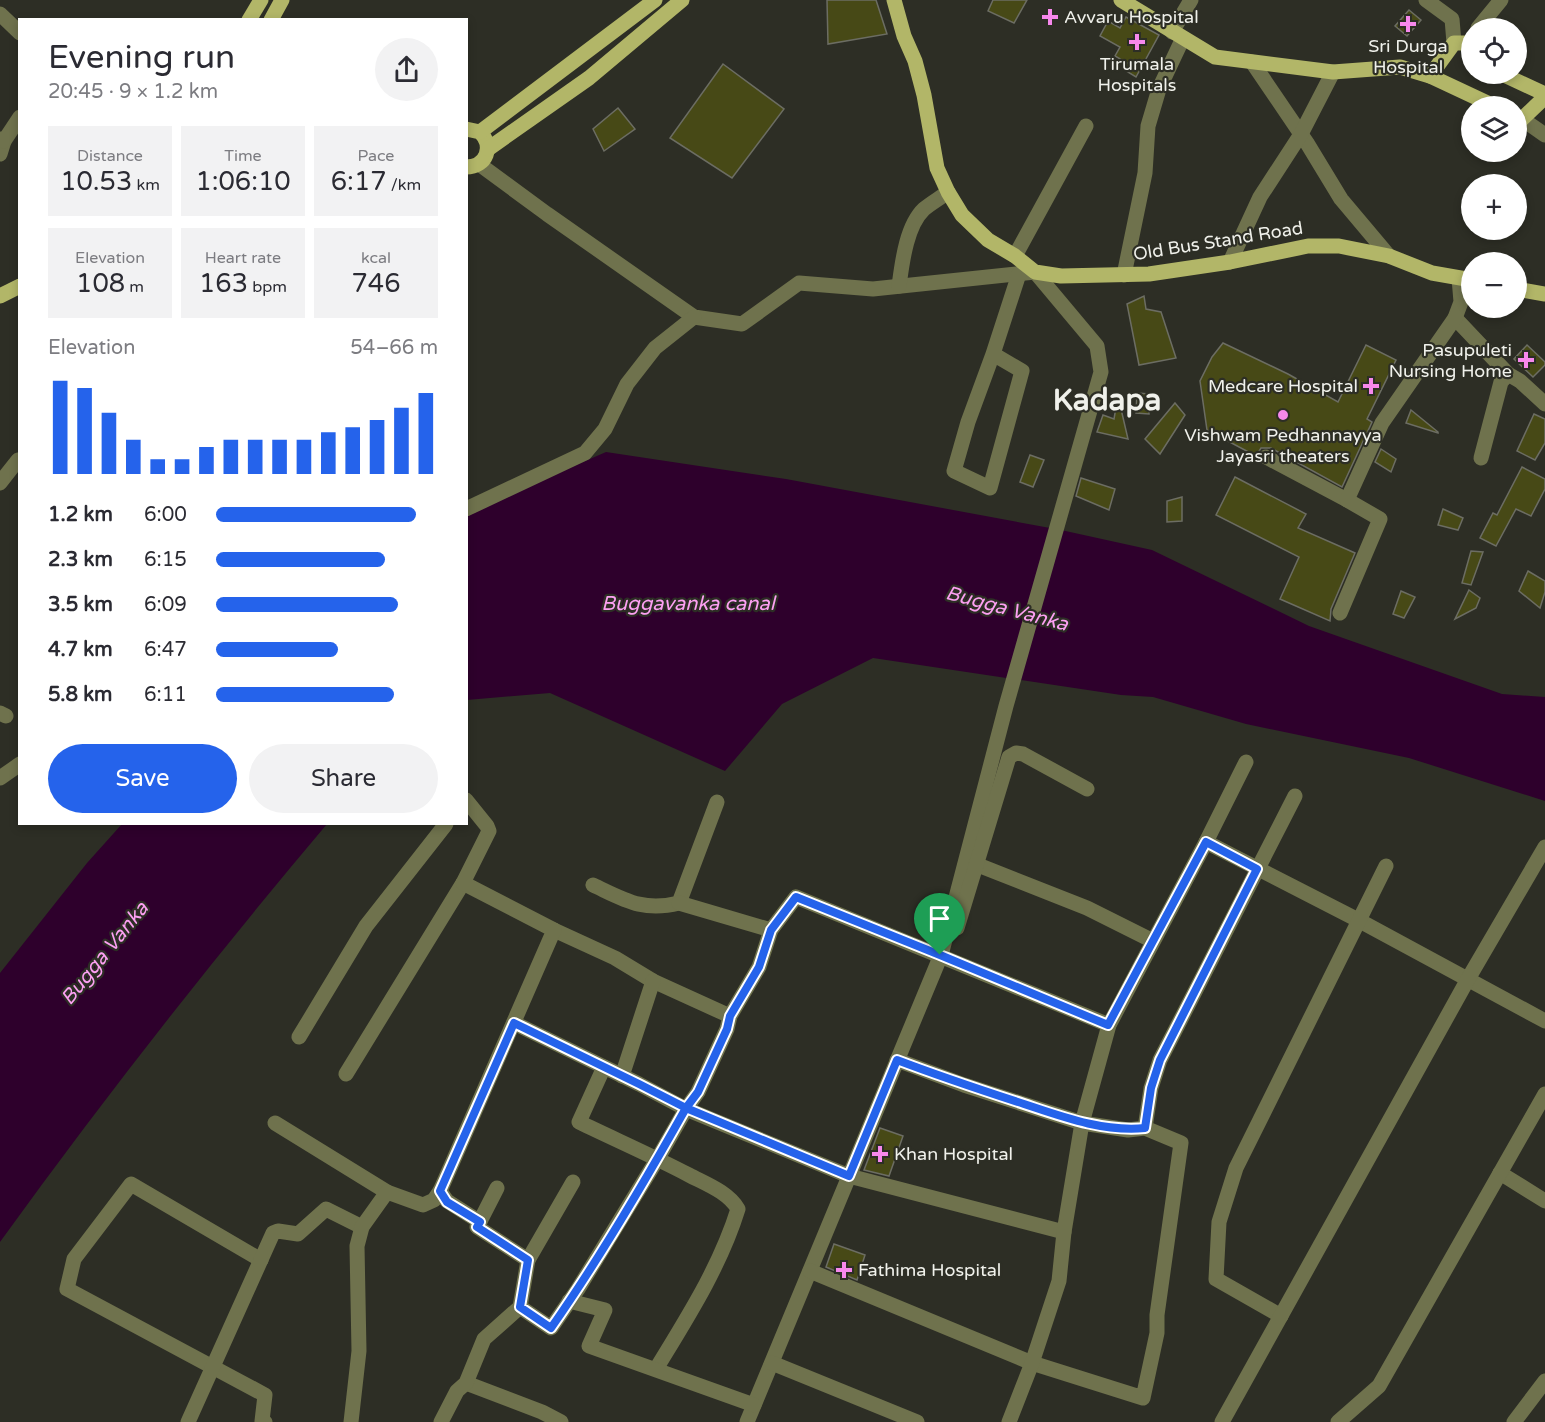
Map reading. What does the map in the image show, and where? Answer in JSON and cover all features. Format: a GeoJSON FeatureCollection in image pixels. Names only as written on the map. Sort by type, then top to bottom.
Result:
{"type":"FeatureCollection","features":[{"type":"Feature","properties":{"kind":"main road"},"geometry":{"type":"LineString","coordinates":[[250,18],[261,0]]}},
{"type":"Feature","properties":{"kind":"main road"},"geometry":{"type":"LineString","coordinates":[[272,18],[282,0]]}},
{"type":"Feature","properties":{"kind":"main road"},"geometry":{"type":"LineString","coordinates":[[476,166],[487,155],[488,149],[485,137],[473,130],[655,0]]}},
{"type":"Feature","properties":{"kind":"main road"},"geometry":{"type":"LineString","coordinates":[[488,149],[589,78],[682,0]]}},
{"type":"Feature","properties":{"kind":"main road"},"geometry":{"type":"LineString","coordinates":[[894,0],[924,95],[937,168],[948,192],[962,215],[988,240],[1015,256],[1035,272]]}},
{"type":"Feature","properties":{"kind":"main road"},"geometry":{"type":"LineString","coordinates":[[1121,0],[1215,57],[1334,72],[1400,67],[1430,76],[1473,96]]}},
{"type":"Feature","properties":{"kind":"main road"},"geometry":{"type":"LineString","coordinates":[[1430,76],[1461,48]]}},
{"type":"Feature","properties":{"kind":"main road"},"geometry":{"type":"LineString","coordinates":[[1522,84],[1545,96],[1527,111]]}},
{"type":"Feature","properties":{"kind":"main road","name":"Old Bus Stand Road"},"geometry":{"type":"LineString","coordinates":[[1035,272],[1061,276],[1149,274],[1230,262],[1308,246],[1339,246],[1389,256],[1432,273],[1461,278]]}},
{"type":"Feature","properties":{"kind":"main road"},"geometry":{"type":"LineString","coordinates":[[0,296],[18,287]]}},
{"type":"Feature","properties":{"kind":"main road"},"geometry":{"type":"LineString","coordinates":[[1527,291],[1545,294]]}},
{"type":"Feature","properties":{"kind":"street"},"geometry":{"type":"LineString","coordinates":[[1124,275],[1145,173],[1148,126],[1191,0]]}},
{"type":"Feature","properties":{"kind":"street"},"geometry":{"type":"LineString","coordinates":[[1426,0],[1452,20],[1461,35]]}},
{"type":"Feature","properties":{"kind":"street"},"geometry":{"type":"LineString","coordinates":[[1486,18],[1501,0]]}},
{"type":"Feature","properties":{"kind":"street"},"geometry":{"type":"LineString","coordinates":[[0,14],[18,31]]}},
{"type":"Feature","properties":{"kind":"street"},"geometry":{"type":"LineString","coordinates":[[1252,62],[1301,134],[1341,199],[1389,256]]}},
{"type":"Feature","properties":{"kind":"street"},"geometry":{"type":"LineString","coordinates":[[1230,262],[1260,197],[1301,134],[1334,72]]}},
{"type":"Feature","properties":{"kind":"street"},"geometry":{"type":"LineString","coordinates":[[1,145],[18,120]]}},
{"type":"Feature","properties":{"kind":"street"},"geometry":{"type":"LineString","coordinates":[[1527,123],[1545,135]]}},
{"type":"Feature","properties":{"kind":"street"},"geometry":{"type":"LineString","coordinates":[[1015,256],[1086,126]]}},
{"type":"Feature","properties":{"kind":"street"},"geometry":{"type":"LineString","coordinates":[[476,166],[694,317],[742,324],[799,283],[873,289],[1035,272],[1096,346],[1101,372],[1006,706],[944,957]]}},
{"type":"Feature","properties":{"kind":"street"},"geometry":{"type":"LineString","coordinates":[[899,286],[902,257],[913,227],[922,211],[948,192]]}},
{"type":"Feature","properties":{"kind":"street"},"geometry":{"type":"LineString","coordinates":[[993,354],[1022,371],[990,488],[954,471],[968,422],[1019,274]]}},
{"type":"Feature","properties":{"kind":"street"},"geometry":{"type":"LineString","coordinates":[[1347,500],[1382,423],[1455,318],[1461,302]]}},
{"type":"Feature","properties":{"kind":"street"},"geometry":{"type":"LineString","coordinates":[[468,508],[585,453],[605,429],[627,384],[655,348],[694,317]]}},
{"type":"Feature","properties":{"kind":"street"},"geometry":{"type":"LineString","coordinates":[[1455,318],[1508,374],[1520,381],[1545,404]]}},
{"type":"Feature","properties":{"kind":"street"},"geometry":{"type":"LineString","coordinates":[[1481,458],[1501,382],[1508,374]]}},
{"type":"Feature","properties":{"kind":"street"},"geometry":{"type":"LineString","coordinates":[[1266,457],[1380,519],[1340,612]]}},
{"type":"Feature","properties":{"kind":"street"},"geometry":{"type":"LineString","coordinates":[[0,483],[18,459]]}},
{"type":"Feature","properties":{"kind":"street"},"geometry":{"type":"LineString","coordinates":[[747,1422],[897,1060],[944,957],[978,865],[1009,757],[1016,753],[1023,754],[1087,789]]}},
{"type":"Feature","properties":{"kind":"street"},"geometry":{"type":"LineString","coordinates":[[1009,1422],[1032,1363],[1059,1281],[1064,1232],[1082,1123],[1108,1025],[1246,762]]}},
{"type":"Feature","properties":{"kind":"street"},"geometry":{"type":"LineString","coordinates":[[0,778],[18,765]]}},
{"type":"Feature","properties":{"kind":"street"},"geometry":{"type":"LineString","coordinates":[[1145,1128],[1151,1088],[1160,1060],[1294,796]]}},
{"type":"Feature","properties":{"kind":"street"},"geometry":{"type":"LineString","coordinates":[[346,1074],[463,883],[489,831],[468,802]]}},
{"type":"Feature","properties":{"kind":"street"},"geometry":{"type":"LineString","coordinates":[[679,903],[717,802]]}},
{"type":"Feature","properties":{"kind":"street"},"geometry":{"type":"LineString","coordinates":[[299,1037],[362,932],[445,825]]}},
{"type":"Feature","properties":{"kind":"street"},"geometry":{"type":"LineString","coordinates":[[1206,842],[1360,921],[1545,1021]]}},
{"type":"Feature","properties":{"kind":"street"},"geometry":{"type":"LineString","coordinates":[[1222,1422],[1467,979],[1545,847]]}},
{"type":"Feature","properties":{"kind":"street"},"geometry":{"type":"LineString","coordinates":[[978,865],[1087,908],[1153,941]]}},
{"type":"Feature","properties":{"kind":"street"},"geometry":{"type":"LineString","coordinates":[[1281,1316],[1216,1279],[1219,1221],[1236,1168],[1386,866]]}},
{"type":"Feature","properties":{"kind":"street"},"geometry":{"type":"LineString","coordinates":[[463,883],[554,930],[615,958],[653,981],[730,1016]]}},
{"type":"Feature","properties":{"kind":"street"},"geometry":{"type":"LineString","coordinates":[[593,885],[623,899],[651,907],[679,903],[771,930]]}},
{"type":"Feature","properties":{"kind":"street"},"geometry":{"type":"LineString","coordinates":[[520,1307],[551,1328],[570,1301],[686,1108],[698,1092],[727,1029],[730,1016],[759,967],[771,930],[796,897],[1108,1025]]}},
{"type":"Feature","properties":{"kind":"street"},"geometry":{"type":"LineString","coordinates":[[275,1123],[387,1192],[423,1206],[434,1200],[440,1191],[554,930]]}},
{"type":"Feature","properties":{"kind":"street"},"geometry":{"type":"LineString","coordinates":[[622,1076],[653,981]]}},
{"type":"Feature","properties":{"kind":"street"},"geometry":{"type":"LineString","coordinates":[[514,1023],[686,1108],[849,1176],[1064,1232]]}},
{"type":"Feature","properties":{"kind":"street"},"geometry":{"type":"LineString","coordinates":[[810,1271],[1032,1363],[1143,1398],[1157,1333],[1157,1315],[1181,1143],[1145,1128],[1128,1130],[1082,1123],[964,1085],[897,1060]]}},
{"type":"Feature","properties":{"kind":"street"},"geometry":{"type":"LineString","coordinates":[[604,1067],[579,1122],[658,1158],[721,1192],[735,1203],[738,1209],[729,1236],[696,1303],[656,1369]]}},
{"type":"Feature","properties":{"kind":"street"},"geometry":{"type":"LineString","coordinates":[[1338,1422],[1378,1386],[1545,1094]]}},
{"type":"Feature","properties":{"kind":"street"},"geometry":{"type":"LineString","coordinates":[[1500,1173],[1545,1202]]}},
{"type":"Feature","properties":{"kind":"street"},"geometry":{"type":"LineString","coordinates":[[441,1422],[457,1391],[466,1383],[484,1339],[520,1307],[528,1260],[573,1182]]}},
{"type":"Feature","properties":{"kind":"street"},"geometry":{"type":"LineString","coordinates":[[261,1260],[131,1184],[74,1258],[67,1289],[265,1395],[262,1421],[266,1422]]}},
{"type":"Feature","properties":{"kind":"street"},"geometry":{"type":"LineString","coordinates":[[497,1188],[477,1227],[528,1260]]}},
{"type":"Feature","properties":{"kind":"street"},"geometry":{"type":"LineString","coordinates":[[440,1191],[447,1202],[480,1222]]}},
{"type":"Feature","properties":{"kind":"street"},"geometry":{"type":"LineString","coordinates":[[351,1422],[359,1351],[357,1256],[362,1227],[387,1192]]}},
{"type":"Feature","properties":{"kind":"street"},"geometry":{"type":"LineString","coordinates":[[188,1422],[274,1232],[298,1234],[326,1209],[362,1227]]}},
{"type":"Feature","properties":{"kind":"street"},"geometry":{"type":"LineString","coordinates":[[570,1301],[605,1310],[589,1346],[754,1405]]}},
{"type":"Feature","properties":{"kind":"street"},"geometry":{"type":"LineString","coordinates":[[772,1363],[917,1422]]}},
{"type":"Feature","properties":{"kind":"street"},"geometry":{"type":"LineString","coordinates":[[1514,1422],[1545,1381]]}},
{"type":"Feature","properties":{"kind":"street"},"geometry":{"type":"LineString","coordinates":[[466,1383],[561,1422]]}},
{"type":"Feature","properties":{"kind":"water","name":"Buggavanka canal"},"geometry":{"type":"Polygon","coordinates":[[[606,452],[786,479],[1061,530],[1152,550],[1309,626],[1502,694],[1545,697],[1545,801],[1409,758],[1246,724],[1153,697],[1121,695],[873,658],[782,704],[725,771],[550,693],[468,700],[468,516],[482,506],[606,452]]]}},
{"type":"Feature","properties":{"kind":"water","name":"Bugga Vanka"},"geometry":{"type":"Polygon","coordinates":[[[121,825],[326,825],[160,1030],[0,1242],[0,973],[87,863],[121,825]]]}},
{"type":"Feature","properties":{"kind":"building"},"geometry":{"type":"Polygon","coordinates":[[[827,0],[876,0],[887,34],[828,44],[827,0]]]}},
{"type":"Feature","properties":{"kind":"building"},"geometry":{"type":"Polygon","coordinates":[[[993,0],[1027,0],[1014,23],[988,11],[993,0]]]}},
{"type":"Feature","properties":{"kind":"building"},"geometry":{"type":"Polygon","coordinates":[[[1409,10],[1421,20],[1407,36],[1395,26],[1409,10]]]}},
{"type":"Feature","properties":{"kind":"building"},"geometry":{"type":"Polygon","coordinates":[[[1126,17],[1159,35],[1136,77],[1123,69],[1127,63],[1115,56],[1120,47],[1100,36],[1108,21],[1120,28],[1126,17]]]}},
{"type":"Feature","properties":{"kind":"building"},"geometry":{"type":"Polygon","coordinates":[[[723,64],[784,109],[732,178],[670,138],[723,64]]]}},
{"type":"Feature","properties":{"kind":"building"},"geometry":{"type":"Polygon","coordinates":[[[618,108],[635,129],[604,151],[593,129],[618,108]]]}},
{"type":"Feature","properties":{"kind":"building"},"geometry":{"type":"Polygon","coordinates":[[[1144,296],[1146,309],[1161,312],[1176,358],[1139,365],[1127,304],[1144,296]]]}},
{"type":"Feature","properties":{"kind":"building","name":"Vishwam Pedhannayya Jayasri theaters"},"geometry":{"type":"Polygon","coordinates":[[[1223,343],[1288,374],[1338,402],[1366,345],[1396,360],[1367,419],[1372,422],[1342,487],[1271,448],[1261,448],[1256,456],[1207,430],[1200,381],[1212,357],[1223,343]]]}},
{"type":"Feature","properties":{"kind":"building"},"geometry":{"type":"Polygon","coordinates":[[[1527,345],[1545,362],[1545,365],[1533,377],[1514,359],[1527,345]]]}},
{"type":"Feature","properties":{"kind":"building"},"geometry":{"type":"Polygon","coordinates":[[[1137,393],[1149,394],[1149,414],[1136,413],[1137,393]]]}},
{"type":"Feature","properties":{"kind":"building"},"geometry":{"type":"Polygon","coordinates":[[[1118,396],[1128,439],[1097,432],[1103,415],[1114,419],[1118,396]]]}},
{"type":"Feature","properties":{"kind":"building"},"geometry":{"type":"Polygon","coordinates":[[[1175,403],[1185,415],[1160,454],[1145,439],[1175,403]]]}},
{"type":"Feature","properties":{"kind":"building"},"geometry":{"type":"Polygon","coordinates":[[[1411,410],[1438,432],[1438,433],[1406,423],[1411,410]]]}},
{"type":"Feature","properties":{"kind":"building"},"geometry":{"type":"Polygon","coordinates":[[[1534,414],[1545,419],[1545,443],[1535,460],[1517,451],[1534,414]]]}},
{"type":"Feature","properties":{"kind":"building"},"geometry":{"type":"Polygon","coordinates":[[[1381,449],[1396,459],[1391,472],[1375,462],[1381,449]]]}},
{"type":"Feature","properties":{"kind":"building"},"geometry":{"type":"Polygon","coordinates":[[[1030,455],[1044,460],[1033,487],[1020,482],[1030,455]]]}},
{"type":"Feature","properties":{"kind":"building"},"geometry":{"type":"Polygon","coordinates":[[[1522,467],[1545,479],[1545,489],[1531,516],[1516,509],[1496,546],[1480,538],[1493,513],[1497,515],[1522,467]]]}},
{"type":"Feature","properties":{"kind":"building"},"geometry":{"type":"Polygon","coordinates":[[[1235,477],[1306,514],[1298,528],[1355,553],[1331,609],[1330,621],[1280,599],[1299,557],[1216,515],[1235,477]]]}},
{"type":"Feature","properties":{"kind":"building"},"geometry":{"type":"Polygon","coordinates":[[[1081,478],[1115,489],[1109,510],[1076,496],[1081,478]]]}},
{"type":"Feature","properties":{"kind":"building"},"geometry":{"type":"Polygon","coordinates":[[[1182,497],[1182,521],[1167,522],[1167,501],[1182,497]]]}},
{"type":"Feature","properties":{"kind":"building"},"geometry":{"type":"Polygon","coordinates":[[[1443,509],[1463,518],[1458,530],[1438,525],[1443,509]]]}},
{"type":"Feature","properties":{"kind":"building"},"geometry":{"type":"Polygon","coordinates":[[[1471,551],[1483,552],[1471,585],[1462,583],[1471,551]]]}},
{"type":"Feature","properties":{"kind":"building"},"geometry":{"type":"Polygon","coordinates":[[[1528,571],[1545,581],[1545,592],[1540,608],[1519,591],[1528,571]]]}},
{"type":"Feature","properties":{"kind":"building"},"geometry":{"type":"Polygon","coordinates":[[[1469,590],[1480,598],[1476,608],[1455,619],[1469,590]]]}},
{"type":"Feature","properties":{"kind":"building"},"geometry":{"type":"Polygon","coordinates":[[[1401,591],[1415,597],[1404,618],[1393,614],[1401,591]]]}},
{"type":"Feature","properties":{"kind":"building"},"geometry":{"type":"Polygon","coordinates":[[[880,1128],[903,1136],[889,1176],[864,1170],[880,1128]]]}},
{"type":"Feature","properties":{"kind":"building"},"geometry":{"type":"Polygon","coordinates":[[[834,1244],[865,1255],[857,1280],[826,1267],[834,1244]]]}},
{"type":"Feature","properties":{"kind":"place","name":"Avvaru Hospital"},"geometry":{"type":"Point","coordinates":[1050,17]}},
{"type":"Feature","properties":{"kind":"place","name":"Sri Durga Hospital"},"geometry":{"type":"Point","coordinates":[1408,24]}},
{"type":"Feature","properties":{"kind":"place","name":"Tirumala Hospitals"},"geometry":{"type":"Point","coordinates":[1137,42]}},
{"type":"Feature","properties":{"kind":"place","name":"Pasupuleti Nursing Home"},"geometry":{"type":"Point","coordinates":[1526,360]}},
{"type":"Feature","properties":{"kind":"place","name":"Medcare Hospital"},"geometry":{"type":"Point","coordinates":[1371,386]}},
{"type":"Feature","properties":{"kind":"place","name":"Vishwam Pedhannayya Jayasri theaters"},"geometry":{"type":"Point","coordinates":[1283,415]}},
{"type":"Feature","properties":{"kind":"place","name":"Khan Hospital"},"geometry":{"type":"Point","coordinates":[880,1154]}},
{"type":"Feature","properties":{"kind":"place","name":"Fathima Hospital"},"geometry":{"type":"Point","coordinates":[844,1270]}},
{"type":"Feature","properties":{"kind":"district","name":"Kadapa"},"geometry":{"type":"Point","coordinates":[1107,400]}},
{"type":"Feature","properties":{"kind":"route"},"geometry":{"type":"LineString","coordinates":[[940,955],[796,897],[771,930],[759,967],[730,1016],[727,1029],[698,1092],[686,1108],[514,1023],[440,1191],[447,1202],[480,1222],[477,1227],[528,1260],[520,1307],[551,1328],[578,1289],[686,1108],[849,1176],[897,1060],[964,1085],[1082,1123],[1128,1130],[1145,1128],[1151,1088],[1160,1060],[1257,869],[1206,842],[1108,1025],[940,955]]}}]}
